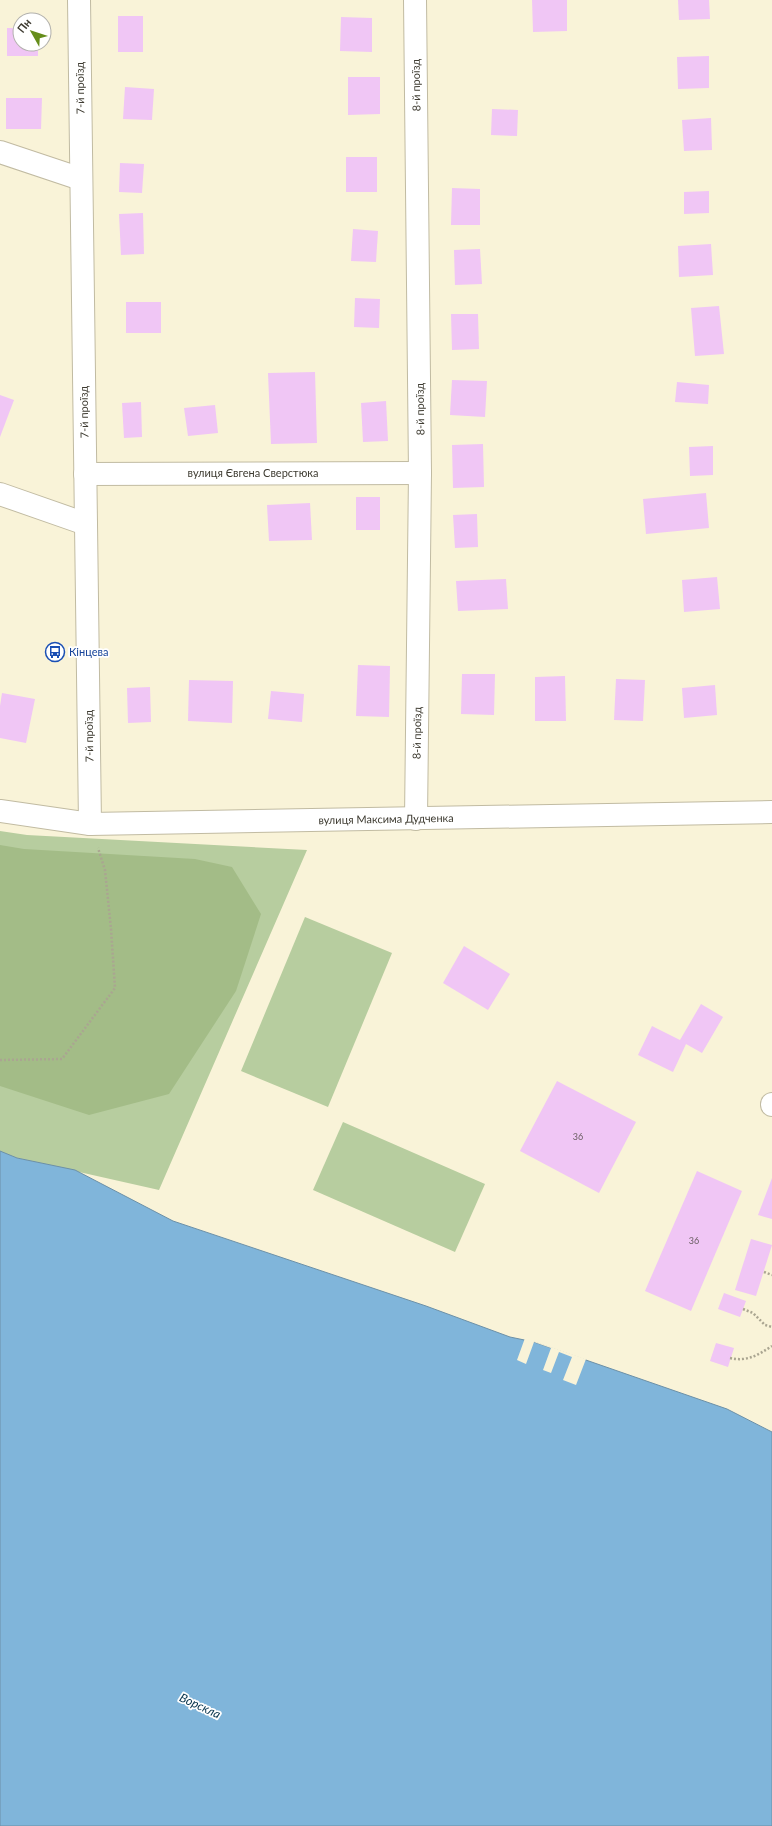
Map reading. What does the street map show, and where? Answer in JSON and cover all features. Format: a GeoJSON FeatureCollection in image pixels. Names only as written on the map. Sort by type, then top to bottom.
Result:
{"type":"FeatureCollection","features":[{"type":"Feature","properties":{"kind":"street","name":"7-й проїзд"},"geometry":{"type":"LineString","coordinates":[[79,0],[90,824]]}},
{"type":"Feature","properties":{"kind":"street","name":"8-й проїзд"},"geometry":{"type":"LineString","coordinates":[[415,0],[420,473],[416,819]]}},
{"type":"Feature","properties":{"kind":"street"},"geometry":{"type":"LineString","coordinates":[[0,152],[81,180]]}},
{"type":"Feature","properties":{"kind":"street","name":"вулиця Євгена Сверстюка"},"geometry":{"type":"LineString","coordinates":[[85,474],[420,473]]}},
{"type":"Feature","properties":{"kind":"street"},"geometry":{"type":"LineString","coordinates":[[0,494],[86,524]]}},
{"type":"Feature","properties":{"kind":"street","name":"вулиця Максима Дудченка"},"geometry":{"type":"LineString","coordinates":[[0,811],[90,824],[772,812]]}},
{"type":"Feature","properties":{"kind":"path"},"geometry":{"type":"LineString","coordinates":[[0,1060],[62,1059],[114,988],[111,929],[105,870],[90,824]]}},
{"type":"Feature","properties":{"kind":"path"},"geometry":{"type":"LineString","coordinates":[[764,1272],[772,1275]]}},
{"type":"Feature","properties":{"kind":"path"},"geometry":{"type":"LineString","coordinates":[[743,1309],[753,1313],[765,1326],[772,1327]]}},
{"type":"Feature","properties":{"kind":"path"},"geometry":{"type":"LineString","coordinates":[[730,1358],[741,1361],[751,1358],[772,1346]]}},
{"type":"Feature","properties":{"kind":"green space"},"geometry":{"type":"Polygon","coordinates":[[[0,831],[27,835],[307,850],[159,1190],[17,1158],[0,1152],[0,831]]]}},
{"type":"Feature","properties":{"kind":"green space"},"geometry":{"type":"Polygon","coordinates":[[[0,845],[24,849],[195,859],[232,867],[261,914],[236,991],[169,1094],[89,1115],[0,1086],[0,845]]]}},
{"type":"Feature","properties":{"kind":"green space"},"geometry":{"type":"Polygon","coordinates":[[[305,917],[392,953],[328,1107],[241,1071],[305,917]]]}},
{"type":"Feature","properties":{"kind":"green space"},"geometry":{"type":"Polygon","coordinates":[[[343,1122],[485,1184],[455,1252],[313,1190],[343,1122]]]}},
{"type":"Feature","properties":{"kind":"water","name":"Ворскла"},"geometry":{"type":"Polygon","coordinates":[[[0,1151],[17,1158],[75,1170],[173,1221],[426,1306],[510,1337],[534,1342],[727,1409],[772,1432],[772,1826],[0,1826],[0,1151]]]}},
{"type":"Feature","properties":{"kind":"pier"},"geometry":{"type":"Polygon","coordinates":[[[525,1338],[586,1359],[576,1385],[563,1380],[572,1357],[559,1352],[551,1373],[543,1370],[551,1348],[534,1342],[526,1364],[517,1360],[525,1338]]]}},
{"type":"Feature","properties":{"kind":"building"},"geometry":{"type":"Polygon","coordinates":[[[532,0],[567,0],[567,31],[533,32],[532,0]]]}},
{"type":"Feature","properties":{"kind":"building"},"geometry":{"type":"Polygon","coordinates":[[[678,0],[709,0],[710,19],[679,20],[678,0]]]}},
{"type":"Feature","properties":{"kind":"building"},"geometry":{"type":"Polygon","coordinates":[[[118,16],[143,16],[143,52],[118,52],[118,16]]]}},
{"type":"Feature","properties":{"kind":"building"},"geometry":{"type":"Polygon","coordinates":[[[341,17],[372,18],[372,52],[340,51],[341,17]]]}},
{"type":"Feature","properties":{"kind":"building"},"geometry":{"type":"Polygon","coordinates":[[[7,28],[12,28],[12,52],[38,52],[38,56],[7,56],[7,28]]]}},
{"type":"Feature","properties":{"kind":"building"},"geometry":{"type":"Polygon","coordinates":[[[709,56],[709,88],[678,89],[677,57],[709,56]]]}},
{"type":"Feature","properties":{"kind":"building"},"geometry":{"type":"Polygon","coordinates":[[[348,77],[380,77],[380,114],[348,115],[348,77]]]}},
{"type":"Feature","properties":{"kind":"building"},"geometry":{"type":"Polygon","coordinates":[[[125,87],[154,89],[152,120],[123,119],[125,87]]]}},
{"type":"Feature","properties":{"kind":"building"},"geometry":{"type":"Polygon","coordinates":[[[6,98],[42,98],[41,129],[6,129],[6,98]]]}},
{"type":"Feature","properties":{"kind":"building"},"geometry":{"type":"Polygon","coordinates":[[[492,109],[518,110],[517,136],[491,135],[492,109]]]}},
{"type":"Feature","properties":{"kind":"building"},"geometry":{"type":"Polygon","coordinates":[[[711,118],[712,150],[684,151],[682,120],[711,118]]]}},
{"type":"Feature","properties":{"kind":"building"},"geometry":{"type":"Polygon","coordinates":[[[346,157],[377,157],[377,192],[346,192],[346,157]]]}},
{"type":"Feature","properties":{"kind":"building"},"geometry":{"type":"Polygon","coordinates":[[[120,163],[144,164],[142,193],[119,192],[120,163]]]}},
{"type":"Feature","properties":{"kind":"building"},"geometry":{"type":"Polygon","coordinates":[[[452,188],[480,189],[480,225],[451,225],[452,188]]]}},
{"type":"Feature","properties":{"kind":"building"},"geometry":{"type":"Polygon","coordinates":[[[709,191],[709,213],[684,214],[684,192],[709,191]]]}},
{"type":"Feature","properties":{"kind":"building"},"geometry":{"type":"Polygon","coordinates":[[[143,213],[144,254],[121,255],[119,214],[143,213]]]}},
{"type":"Feature","properties":{"kind":"building"},"geometry":{"type":"Polygon","coordinates":[[[353,229],[378,231],[376,262],[351,261],[353,229]]]}},
{"type":"Feature","properties":{"kind":"building"},"geometry":{"type":"Polygon","coordinates":[[[711,244],[713,275],[679,277],[678,246],[711,244]]]}},
{"type":"Feature","properties":{"kind":"building"},"geometry":{"type":"Polygon","coordinates":[[[480,249],[482,284],[455,285],[454,250],[480,249]]]}},
{"type":"Feature","properties":{"kind":"building"},"geometry":{"type":"Polygon","coordinates":[[[355,298],[380,299],[379,328],[354,327],[355,298]]]}},
{"type":"Feature","properties":{"kind":"building"},"geometry":{"type":"Polygon","coordinates":[[[126,302],[161,302],[161,333],[126,333],[126,302]]]}},
{"type":"Feature","properties":{"kind":"building"},"geometry":{"type":"Polygon","coordinates":[[[719,306],[724,354],[695,356],[691,308],[719,306]]]}},
{"type":"Feature","properties":{"kind":"building"},"geometry":{"type":"Polygon","coordinates":[[[451,314],[478,314],[479,349],[452,350],[451,314]]]}},
{"type":"Feature","properties":{"kind":"building"},"geometry":{"type":"Polygon","coordinates":[[[315,372],[317,443],[271,444],[268,373],[315,372]]]}},
{"type":"Feature","properties":{"kind":"building"},"geometry":{"type":"Polygon","coordinates":[[[452,380],[487,381],[485,417],[450,415],[452,380]]]}},
{"type":"Feature","properties":{"kind":"building"},"geometry":{"type":"Polygon","coordinates":[[[677,382],[709,385],[708,404],[675,402],[677,382]]]}},
{"type":"Feature","properties":{"kind":"building"},"geometry":{"type":"Polygon","coordinates":[[[0,395],[14,400],[0,437],[0,395]]]}},
{"type":"Feature","properties":{"kind":"building"},"geometry":{"type":"Polygon","coordinates":[[[386,401],[388,441],[363,442],[361,403],[386,401]]]}},
{"type":"Feature","properties":{"kind":"building"},"geometry":{"type":"Polygon","coordinates":[[[141,402],[142,437],[124,438],[122,403],[141,402]]]}},
{"type":"Feature","properties":{"kind":"building"},"geometry":{"type":"Polygon","coordinates":[[[215,405],[218,433],[188,436],[184,408],[215,405]]]}},
{"type":"Feature","properties":{"kind":"building"},"geometry":{"type":"Polygon","coordinates":[[[483,444],[484,487],[453,488],[452,445],[483,444]]]}},
{"type":"Feature","properties":{"kind":"building"},"geometry":{"type":"Polygon","coordinates":[[[713,446],[713,475],[690,476],[689,447],[713,446]]]}},
{"type":"Feature","properties":{"kind":"building"},"geometry":{"type":"Polygon","coordinates":[[[706,493],[709,528],[646,534],[643,499],[706,493]]]}},
{"type":"Feature","properties":{"kind":"building"},"geometry":{"type":"Polygon","coordinates":[[[356,497],[380,497],[380,530],[356,530],[356,497]]]}},
{"type":"Feature","properties":{"kind":"building"},"geometry":{"type":"Polygon","coordinates":[[[310,503],[312,540],[269,541],[267,505],[310,503]]]}},
{"type":"Feature","properties":{"kind":"building"},"geometry":{"type":"Polygon","coordinates":[[[477,514],[478,547],[455,548],[453,515],[477,514]]]}},
{"type":"Feature","properties":{"kind":"building"},"geometry":{"type":"Polygon","coordinates":[[[717,577],[720,609],[684,612],[682,580],[717,577]]]}},
{"type":"Feature","properties":{"kind":"building"},"geometry":{"type":"Polygon","coordinates":[[[506,579],[508,609],[458,611],[456,581],[506,579]]]}},
{"type":"Feature","properties":{"kind":"building"},"geometry":{"type":"Polygon","coordinates":[[[358,665],[390,666],[389,717],[356,716],[358,665]]]}},
{"type":"Feature","properties":{"kind":"building"},"geometry":{"type":"Polygon","coordinates":[[[462,674],[495,674],[494,715],[461,714],[462,674]]]}},
{"type":"Feature","properties":{"kind":"building"},"geometry":{"type":"Polygon","coordinates":[[[565,676],[566,721],[535,721],[535,677],[565,676]]]}},
{"type":"Feature","properties":{"kind":"building"},"geometry":{"type":"Polygon","coordinates":[[[616,679],[645,680],[643,721],[614,720],[616,679]]]}},
{"type":"Feature","properties":{"kind":"building"},"geometry":{"type":"Polygon","coordinates":[[[189,680],[233,681],[232,723],[188,721],[189,680]]]}},
{"type":"Feature","properties":{"kind":"building"},"geometry":{"type":"Polygon","coordinates":[[[715,685],[717,715],[684,718],[682,688],[715,685]]]}},
{"type":"Feature","properties":{"kind":"building"},"geometry":{"type":"Polygon","coordinates":[[[150,687],[151,722],[128,723],[127,688],[150,687]]]}},
{"type":"Feature","properties":{"kind":"building"},"geometry":{"type":"Polygon","coordinates":[[[271,691],[304,694],[302,722],[268,719],[271,691]]]}},
{"type":"Feature","properties":{"kind":"building"},"geometry":{"type":"Polygon","coordinates":[[[2,693],[35,699],[26,743],[0,738],[0,706],[2,693]]]}},
{"type":"Feature","properties":{"kind":"building"},"geometry":{"type":"Polygon","coordinates":[[[464,946],[510,974],[488,1010],[443,983],[464,946]]]}},
{"type":"Feature","properties":{"kind":"building"},"geometry":{"type":"Polygon","coordinates":[[[701,1004],[723,1017],[702,1053],[686,1044],[673,1072],[638,1055],[652,1026],[680,1040],[701,1004]]]}},
{"type":"Feature","properties":{"kind":"building"},"geometry":{"type":"Polygon","coordinates":[[[557,1081],[636,1122],[599,1193],[520,1151],[557,1081]]]}},
{"type":"Feature","properties":{"kind":"building"},"geometry":{"type":"Polygon","coordinates":[[[697,1171],[742,1191],[691,1311],[645,1291],[697,1171]]]}},
{"type":"Feature","properties":{"kind":"building"},"geometry":{"type":"Polygon","coordinates":[[[772,1178],[772,1219],[758,1215],[772,1178]]]}},
{"type":"Feature","properties":{"kind":"building"},"geometry":{"type":"Polygon","coordinates":[[[751,1239],[772,1245],[756,1296],[735,1290],[751,1239]]]}},
{"type":"Feature","properties":{"kind":"building"},"geometry":{"type":"Polygon","coordinates":[[[724,1293],[746,1301],[740,1317],[718,1309],[724,1293]]]}},
{"type":"Feature","properties":{"kind":"building"},"geometry":{"type":"Polygon","coordinates":[[[716,1343],[734,1348],[728,1367],[710,1361],[716,1343]]]}},
{"type":"Feature","properties":{"kind":"place","name":"Кінцева"},"geometry":{"type":"Point","coordinates":[55,652]}}]}
